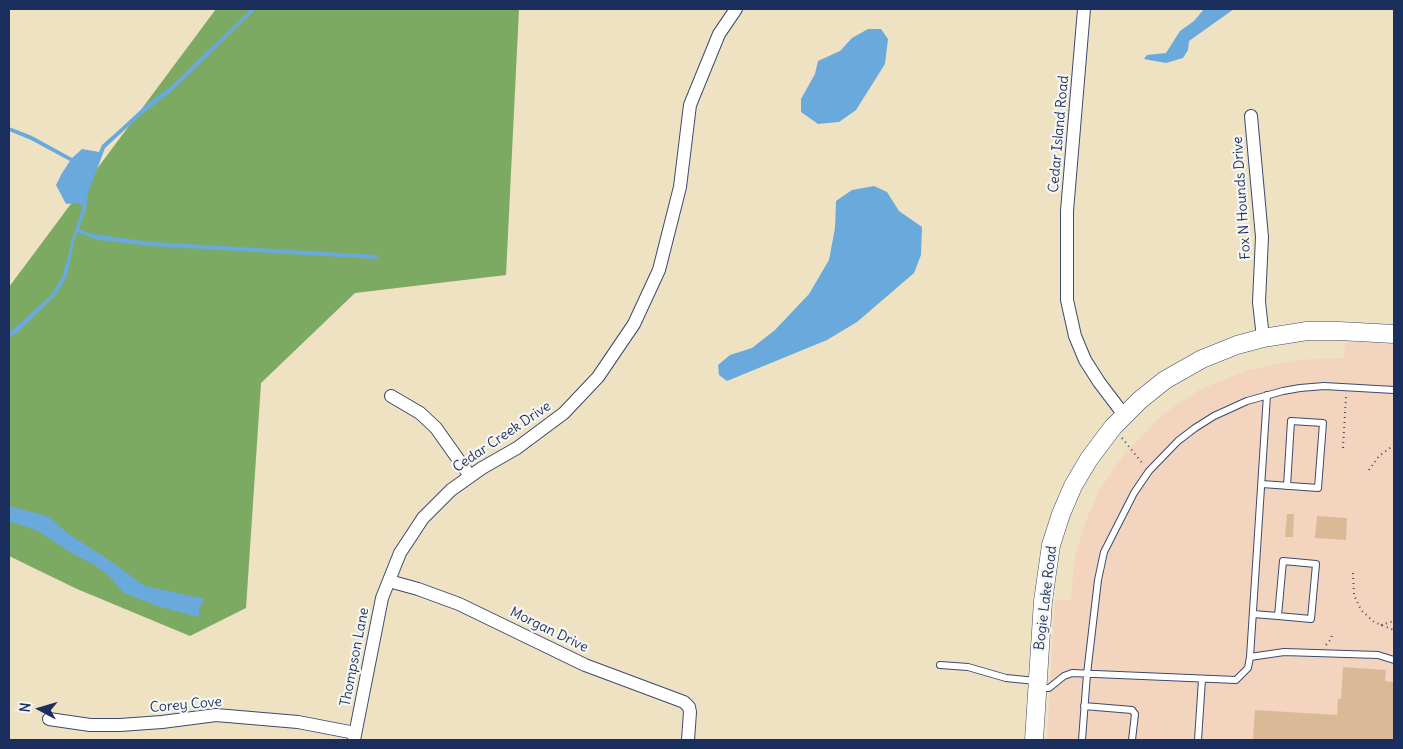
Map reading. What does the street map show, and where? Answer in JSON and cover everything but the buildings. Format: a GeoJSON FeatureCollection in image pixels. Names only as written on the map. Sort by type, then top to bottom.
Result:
{"type":"FeatureCollection","features":[{"type":"Feature","properties":{"kind":"main road","name":"Bogie Lake Road"},"geometry":{"type":"LineString","coordinates":[[1034,740],[1044,588],[1054,534],[1064,504],[1078,476],[1095,450],[1118,421],[1149,392],[1182,370],[1218,352],[1263,338],[1307,331],[1394,334]]}},
{"type":"Feature","properties":{"kind":"street","name":"Cedar Creek Drive"},"geometry":{"type":"LineString","coordinates":[[389,581],[400,553],[423,518],[451,490],[482,468],[517,448],[564,413],[598,377],[634,324],[659,270],[680,187],[690,105],[719,34],[736,9]]}},
{"type":"Feature","properties":{"kind":"street","name":"Cedar Island Road"},"geometry":{"type":"LineString","coordinates":[[1084,9],[1068,211],[1066,300],[1075,336],[1118,421]]}},
{"type":"Feature","properties":{"kind":"street","name":"Fox N Hounds Drive"},"geometry":{"type":"LineString","coordinates":[[1251,116],[1262,237],[1259,302],[1263,338]]}},
{"type":"Feature","properties":{"kind":"street"},"geometry":{"type":"LineString","coordinates":[[391,396],[420,413],[436,428],[470,476]]}},
{"type":"Feature","properties":{"kind":"street","name":"Morgan Drive"},"geometry":{"type":"LineString","coordinates":[[389,581],[459,604],[585,665],[684,702],[689,707],[690,712],[688,740]]}},
{"type":"Feature","properties":{"kind":"street","name":"Thompson Lane"},"geometry":{"type":"LineString","coordinates":[[355,736],[382,598],[389,581]]}},
{"type":"Feature","properties":{"kind":"street","name":"Corey Cove"},"geometry":{"type":"LineString","coordinates":[[49,719],[90,725],[120,725],[216,715],[298,722],[355,736]]}},
{"type":"Feature","properties":{"kind":"lane"},"geometry":{"type":"LineString","coordinates":[[1082,740],[1087,674],[1098,580],[1104,552],[1134,492],[1149,471],[1178,441],[1214,416],[1247,401],[1300,388],[1324,386],[1394,390]]}},
{"type":"Feature","properties":{"kind":"lane"},"geometry":{"type":"LineString","coordinates":[[940,665],[968,667],[1049,688],[1064,676],[1072,673],[1236,680],[1248,668],[1250,657],[1267,395]]}},
{"type":"Feature","properties":{"kind":"lane"},"geometry":{"type":"LineString","coordinates":[[1262,484],[1287,486],[1318,488],[1323,423],[1291,421],[1287,486]]}},
{"type":"Feature","properties":{"kind":"lane"},"geometry":{"type":"LineString","coordinates":[[1253,614],[1278,616],[1311,618],[1316,564],[1283,561],[1278,616]]}},
{"type":"Feature","properties":{"kind":"lane"},"geometry":{"type":"LineString","coordinates":[[1250,657],[1284,652],[1378,655],[1394,660]]}},
{"type":"Feature","properties":{"kind":"lane"},"geometry":{"type":"LineString","coordinates":[[1198,740],[1202,679]]}},
{"type":"Feature","properties":{"kind":"lane"},"geometry":{"type":"LineString","coordinates":[[1084,706],[1132,710],[1135,714],[1132,740]]}},
{"type":"Feature","properties":{"kind":"path"},"geometry":{"type":"LineString","coordinates":[[1343,448],[1347,388]]}},
{"type":"Feature","properties":{"kind":"path"},"geometry":{"type":"LineString","coordinates":[[1118,421],[1149,471]]}},
{"type":"Feature","properties":{"kind":"path"},"geometry":{"type":"LineString","coordinates":[[1369,470],[1379,456],[1394,445]]}},
{"type":"Feature","properties":{"kind":"path"},"geometry":{"type":"LineString","coordinates":[[1353,573],[1354,595],[1358,606],[1368,618],[1394,630]]}},
{"type":"Feature","properties":{"kind":"path"},"geometry":{"type":"LineString","coordinates":[[1381,625],[1394,621]]}},
{"type":"Feature","properties":{"kind":"shaded area"},"geometry":{"type":"Polygon","coordinates":[[[1345,341],[1394,344],[1394,740],[1047,740],[1055,600],[1071,600],[1074,560],[1085,523],[1100,489],[1125,453],[1163,414],[1201,389],[1245,371],[1296,360],[1344,358],[1345,341]]]}},
{"type":"Feature","properties":{"kind":"green space"},"geometry":{"type":"Polygon","coordinates":[[[216,9],[519,9],[506,275],[355,293],[261,383],[246,608],[190,636],[77,589],[9,556],[9,287],[216,9]]]}},
{"type":"Feature","properties":{"kind":"water"},"geometry":{"type":"Polygon","coordinates":[[[251,9],[256,9],[172,91],[141,115],[105,148],[88,193],[86,210],[79,228],[93,234],[151,242],[378,255],[377,259],[151,246],[98,240],[77,232],[75,240],[72,239],[83,206],[77,203],[66,204],[56,185],[70,161],[31,140],[9,131],[9,127],[32,136],[72,158],[82,149],[99,152],[102,145],[148,103],[169,88],[251,9]]]}},
{"type":"Feature","properties":{"kind":"water"},"geometry":{"type":"Polygon","coordinates":[[[1204,9],[1234,9],[1189,41],[1188,50],[1183,58],[1166,63],[1144,59],[1147,55],[1166,53],[1180,31],[1194,21],[1204,9]]]}},
{"type":"Feature","properties":{"kind":"water"},"geometry":{"type":"Polygon","coordinates":[[[868,29],[881,29],[888,39],[885,64],[856,110],[839,122],[818,124],[801,112],[801,99],[815,74],[818,61],[840,51],[852,38],[868,29]]]}},
{"type":"Feature","properties":{"kind":"water"},"geometry":{"type":"Polygon","coordinates":[[[874,186],[887,192],[899,211],[922,227],[921,255],[914,273],[857,322],[827,340],[727,381],[719,375],[718,365],[730,355],[752,348],[775,330],[809,294],[829,260],[835,228],[836,201],[852,190],[874,186]]]}},
{"type":"Feature","properties":{"kind":"water"},"geometry":{"type":"Polygon","coordinates":[[[67,259],[71,259],[66,278],[55,296],[19,331],[9,338],[9,333],[51,295],[62,277],[67,259]]]}},
{"type":"Feature","properties":{"kind":"water"},"geometry":{"type":"Polygon","coordinates":[[[9,506],[50,517],[67,533],[145,586],[205,599],[199,608],[199,617],[157,606],[124,593],[107,574],[93,564],[73,554],[38,531],[9,521],[9,506]]]}},
{"type":"Feature","properties":{"kind":"waterway"},"geometry":{"type":"LineString","coordinates":[[69,258],[73,240]]}}]}
